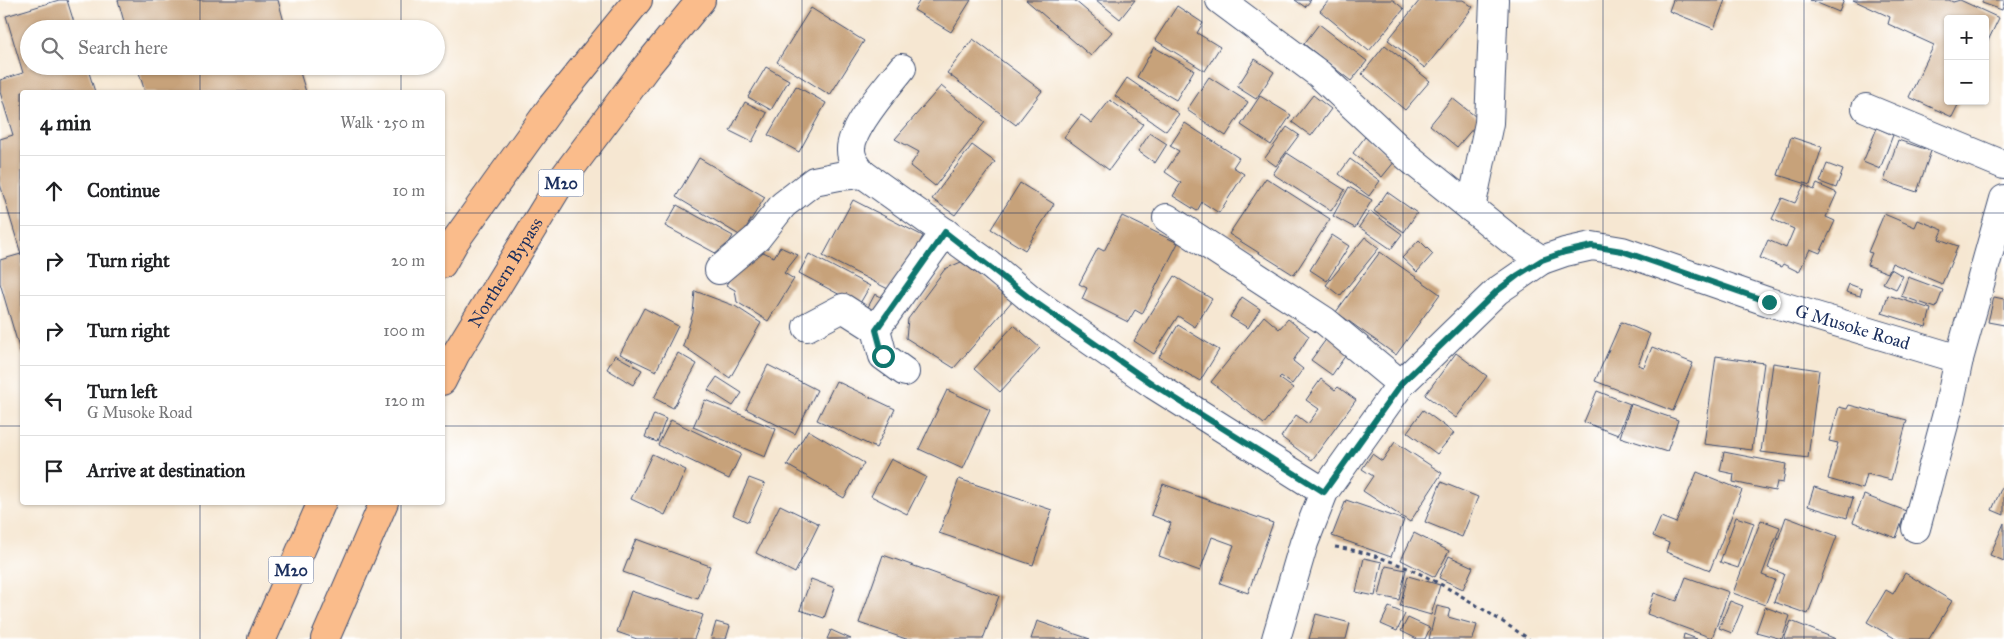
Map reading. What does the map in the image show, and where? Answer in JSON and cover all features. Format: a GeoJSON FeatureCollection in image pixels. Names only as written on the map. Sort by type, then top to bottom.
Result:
{"type":"FeatureCollection","features":[{"type":"Feature","properties":{"kind":"highway"},"geometry":{"type":"LineString","coordinates":[[445,258],[455,240],[552,106],[638,0]]}},
{"type":"Feature","properties":{"kind":"highway","name":"Northern Bypass"},"geometry":{"type":"LineString","coordinates":[[445,375],[564,177],[647,66],[701,0]]}},
{"type":"Feature","properties":{"kind":"highway","name":"M20"},"geometry":{"type":"LineString","coordinates":[[262,639],[321,505]]}},
{"type":"Feature","properties":{"kind":"highway"},"geometry":{"type":"LineString","coordinates":[[325,639],[383,505]]}},
{"type":"Feature","properties":{"kind":"street"},"geometry":{"type":"LineString","coordinates":[[1220,0],[1319,74],[1409,158],[1511,240],[1542,260]]}},
{"type":"Feature","properties":{"kind":"street"},"geometry":{"type":"LineString","coordinates":[[1471,208],[1490,123],[1494,0]]}},
{"type":"Feature","properties":{"kind":"street"},"geometry":{"type":"LineString","coordinates":[[902,68],[854,134],[851,151],[854,163],[863,174],[945,232],[1032,300],[1154,385],[1324,492]]}},
{"type":"Feature","properties":{"kind":"street"},"geometry":{"type":"LineString","coordinates":[[1866,108],[2004,165]]}},
{"type":"Feature","properties":{"kind":"street"},"geometry":{"type":"LineString","coordinates":[[718,270],[757,238],[783,205],[814,181],[863,174]]}},
{"type":"Feature","properties":{"kind":"street"},"geometry":{"type":"LineString","coordinates":[[1916,528],[1949,406],[1959,359],[2004,199]]}},
{"type":"Feature","properties":{"kind":"street"},"geometry":{"type":"LineString","coordinates":[[1167,218],[1325,321],[1401,384]]}},
{"type":"Feature","properties":{"kind":"street"},"geometry":{"type":"LineString","coordinates":[[876,330],[945,232]]}},
{"type":"Feature","properties":{"kind":"street","name":"G Musoke Road"},"geometry":{"type":"LineString","coordinates":[[1276,639],[1304,543],[1324,492],[1401,384],[1497,291],[1542,260],[1565,252],[1592,246],[1622,251],[1769,302],[1959,359]]}},
{"type":"Feature","properties":{"kind":"street"},"geometry":{"type":"LineString","coordinates":[[807,327],[843,308],[876,330],[883,356],[905,372]]}},
{"type":"Feature","properties":{"kind":"path"},"geometry":{"type":"LineString","coordinates":[[1304,543],[1346,548],[1377,556],[1448,586],[1529,639]]}},
{"type":"Feature","properties":{"kind":"building"},"geometry":{"type":"Polygon","coordinates":[[[59,0],[67,0],[73,20],[20,20],[20,63],[6,16],[59,0]]]}},
{"type":"Feature","properties":{"kind":"building"},"geometry":{"type":"Polygon","coordinates":[[[118,0],[278,0],[284,20],[124,20],[118,0]]]}},
{"type":"Feature","properties":{"kind":"building"},"geometry":{"type":"Polygon","coordinates":[[[920,0],[971,0],[951,32],[914,10],[920,0]]]}},
{"type":"Feature","properties":{"kind":"building"},"geometry":{"type":"Polygon","coordinates":[[[1026,0],[1074,0],[1112,32],[1091,56],[1026,0]]]}},
{"type":"Feature","properties":{"kind":"building"},"geometry":{"type":"Polygon","coordinates":[[[1096,0],[1135,0],[1120,19],[1096,0]]]}},
{"type":"Feature","properties":{"kind":"building"},"geometry":{"type":"Polygon","coordinates":[[[1295,0],[1311,0],[1305,7],[1295,0]]]}},
{"type":"Feature","properties":{"kind":"building"},"geometry":{"type":"Polygon","coordinates":[[[1329,0],[1393,0],[1404,9],[1369,51],[1320,11],[1329,0]]]}},
{"type":"Feature","properties":{"kind":"building"},"geometry":{"type":"Polygon","coordinates":[[[1420,0],[1463,0],[1473,7],[1425,68],[1388,40],[1420,0]]]}},
{"type":"Feature","properties":{"kind":"building"},"geometry":{"type":"Polygon","coordinates":[[[1673,0],[1725,0],[1714,29],[1669,11],[1673,0]]]}},
{"type":"Feature","properties":{"kind":"building"},"geometry":{"type":"Polygon","coordinates":[[[1810,0],[1844,0],[1839,12],[1810,0]]]}},
{"type":"Feature","properties":{"kind":"building"},"geometry":{"type":"Polygon","coordinates":[[[1853,0],[1949,0],[1953,2],[1960,0],[1999,18],[1989,39],[1989,15],[1944,15],[1944,105],[1958,105],[1952,117],[1909,97],[1934,45],[1888,24],[1890,17],[1853,0]]]}},
{"type":"Feature","properties":{"kind":"building"},"geometry":{"type":"Polygon","coordinates":[[[1983,0],[2004,0],[2002,10],[1982,3],[1983,0]]]}},
{"type":"Feature","properties":{"kind":"building"},"geometry":{"type":"Polygon","coordinates":[[[1177,6],[1203,23],[1197,33],[1220,47],[1205,71],[1155,40],[1177,6]]]}},
{"type":"Feature","properties":{"kind":"building"},"geometry":{"type":"Polygon","coordinates":[[[811,8],[864,41],[830,95],[777,62],[811,8]]]}},
{"type":"Feature","properties":{"kind":"building"},"geometry":{"type":"Polygon","coordinates":[[[1319,24],[1367,61],[1351,81],[1304,44],[1319,24]]]}},
{"type":"Feature","properties":{"kind":"building"},"geometry":{"type":"Polygon","coordinates":[[[973,39],[1042,91],[1016,125],[947,73],[973,39]]]}},
{"type":"Feature","properties":{"kind":"building"},"geometry":{"type":"Polygon","coordinates":[[[1385,45],[1430,81],[1405,110],[1362,74],[1385,45]]]}},
{"type":"Feature","properties":{"kind":"building"},"geometry":{"type":"Polygon","coordinates":[[[1154,47],[1194,70],[1176,100],[1137,77],[1154,47]]]}},
{"type":"Feature","properties":{"kind":"building"},"geometry":{"type":"Polygon","coordinates":[[[1255,59],[1274,72],[1256,99],[1237,87],[1255,59]]]}},
{"type":"Feature","properties":{"kind":"building"},"geometry":{"type":"Polygon","coordinates":[[[766,67],[789,80],[771,110],[748,97],[766,67]]]}},
{"type":"Feature","properties":{"kind":"building"},"geometry":{"type":"Polygon","coordinates":[[[20,74],[90,75],[94,90],[20,90],[20,251],[0,184],[0,139],[13,135],[0,92],[0,80],[20,74]]]}},
{"type":"Feature","properties":{"kind":"building"},"geometry":{"type":"Polygon","coordinates":[[[140,75],[301,75],[305,90],[144,90],[140,75]]]}},
{"type":"Feature","properties":{"kind":"building"},"geometry":{"type":"Polygon","coordinates":[[[1209,77],[1248,102],[1226,136],[1187,110],[1209,77]]]}},
{"type":"Feature","properties":{"kind":"building"},"geometry":{"type":"Polygon","coordinates":[[[1127,78],[1179,114],[1166,131],[1115,96],[1127,78]]]}},
{"type":"Feature","properties":{"kind":"building"},"geometry":{"type":"Polygon","coordinates":[[[796,86],[826,103],[799,152],[768,135],[796,86]]]}},
{"type":"Feature","properties":{"kind":"building"},"geometry":{"type":"Polygon","coordinates":[[[941,86],[985,122],[935,186],[910,166],[919,152],[895,139],[941,86]]]}},
{"type":"Feature","properties":{"kind":"building"},"geometry":{"type":"Polygon","coordinates":[[[1313,95],[1331,109],[1311,136],[1292,122],[1313,95]]]}},
{"type":"Feature","properties":{"kind":"building"},"geometry":{"type":"Polygon","coordinates":[[[1260,96],[1291,115],[1271,145],[1241,125],[1260,96]]]}},
{"type":"Feature","properties":{"kind":"building"},"geometry":{"type":"Polygon","coordinates":[[[1452,98],[1480,120],[1457,147],[1430,125],[1452,98]]]}},
{"type":"Feature","properties":{"kind":"building"},"geometry":{"type":"Polygon","coordinates":[[[1110,100],[1143,124],[1109,170],[1064,137],[1081,115],[1092,123],[1110,100]]]}},
{"type":"Feature","properties":{"kind":"building"},"geometry":{"type":"Polygon","coordinates":[[[745,102],[767,113],[752,142],[730,131],[745,102]]]}},
{"type":"Feature","properties":{"kind":"building"},"geometry":{"type":"Polygon","coordinates":[[[1185,123],[1239,158],[1233,167],[1244,174],[1219,213],[1202,202],[1197,211],[1173,196],[1181,183],[1165,172],[1179,151],[1170,146],[1185,123]]]}},
{"type":"Feature","properties":{"kind":"building"},"geometry":{"type":"Polygon","coordinates":[[[1287,127],[1299,135],[1276,166],[1265,158],[1287,127]]]}},
{"type":"Feature","properties":{"kind":"building"},"geometry":{"type":"Polygon","coordinates":[[[1877,128],[1893,135],[1880,169],[1863,162],[1877,128]]]}},
{"type":"Feature","properties":{"kind":"building"},"geometry":{"type":"Polygon","coordinates":[[[1150,133],[1167,144],[1155,163],[1138,151],[1150,133]]]}},
{"type":"Feature","properties":{"kind":"building"},"geometry":{"type":"Polygon","coordinates":[[[1365,137],[1395,161],[1382,177],[1353,153],[1365,137]]]}},
{"type":"Feature","properties":{"kind":"building"},"geometry":{"type":"Polygon","coordinates":[[[1791,137],[1822,147],[1810,185],[1778,175],[1791,137]]]}},
{"type":"Feature","properties":{"kind":"building"},"geometry":{"type":"Polygon","coordinates":[[[1898,140],[1931,151],[1917,192],[1884,181],[1898,140]]]}},
{"type":"Feature","properties":{"kind":"building"},"geometry":{"type":"Polygon","coordinates":[[[972,145],[995,162],[955,215],[932,199],[972,145]]]}},
{"type":"Feature","properties":{"kind":"building"},"geometry":{"type":"Polygon","coordinates":[[[1287,153],[1345,190],[1331,211],[1273,174],[1287,153]]]}},
{"type":"Feature","properties":{"kind":"building"},"geometry":{"type":"Polygon","coordinates":[[[699,158],[765,197],[741,236],[676,197],[699,158]]]}},
{"type":"Feature","properties":{"kind":"building"},"geometry":{"type":"Polygon","coordinates":[[[1350,159],[1380,181],[1369,196],[1339,174],[1350,159]]]}},
{"type":"Feature","properties":{"kind":"building"},"geometry":{"type":"Polygon","coordinates":[[[1827,164],[1843,170],[1836,188],[1820,182],[1827,164]]]}},
{"type":"Feature","properties":{"kind":"building"},"geometry":{"type":"Polygon","coordinates":[[[1266,178],[1330,219],[1294,275],[1229,234],[1266,178]]]}},
{"type":"Feature","properties":{"kind":"building"},"geometry":{"type":"Polygon","coordinates":[[[1020,183],[1054,204],[1025,250],[991,229],[1020,183]]]}},
{"type":"Feature","properties":{"kind":"building"},"geometry":{"type":"Polygon","coordinates":[[[1817,184],[1837,193],[1826,217],[1835,221],[1820,253],[1810,249],[1799,272],[1783,264],[1781,267],[1760,258],[1768,240],[1786,248],[1794,229],[1772,219],[1782,198],[1795,203],[1804,185],[1814,190],[1817,184]]]}},
{"type":"Feature","properties":{"kind":"building"},"geometry":{"type":"Polygon","coordinates":[[[1349,187],[1372,200],[1355,228],[1333,216],[1349,187]]]}},
{"type":"Feature","properties":{"kind":"building"},"geometry":{"type":"Polygon","coordinates":[[[1387,192],[1417,213],[1404,232],[1374,211],[1387,192]]]}},
{"type":"Feature","properties":{"kind":"building"},"geometry":{"type":"Polygon","coordinates":[[[853,200],[923,236],[894,292],[823,256],[853,200]]]}},
{"type":"Feature","properties":{"kind":"building"},"geometry":{"type":"Polygon","coordinates":[[[677,205],[733,236],[721,256],[665,226],[677,205]]]}},
{"type":"Feature","properties":{"kind":"building"},"geometry":{"type":"Polygon","coordinates":[[[1370,211],[1402,234],[1391,249],[1359,227],[1370,211]]]}},
{"type":"Feature","properties":{"kind":"building"},"geometry":{"type":"Polygon","coordinates":[[[1884,214],[1915,227],[1918,220],[1943,230],[1939,239],[1958,246],[1942,284],[1892,263],[1888,273],[1867,265],[1872,253],[1868,252],[1884,214]]]}},
{"type":"Feature","properties":{"kind":"building"},"geometry":{"type":"Polygon","coordinates":[[[1122,216],[1178,243],[1142,314],[1135,310],[1128,322],[1082,299],[1087,288],[1079,284],[1098,248],[1104,251],[1122,216]]]}},
{"type":"Feature","properties":{"kind":"building"},"geometry":{"type":"Polygon","coordinates":[[[1332,235],[1349,246],[1327,281],[1310,270],[1332,235]]]}},
{"type":"Feature","properties":{"kind":"building"},"geometry":{"type":"Polygon","coordinates":[[[1365,237],[1379,248],[1340,296],[1326,285],[1365,237]]]}},
{"type":"Feature","properties":{"kind":"building"},"geometry":{"type":"Polygon","coordinates":[[[1419,240],[1433,254],[1417,272],[1402,258],[1419,240]]]}},
{"type":"Feature","properties":{"kind":"building"},"geometry":{"type":"Polygon","coordinates":[[[780,247],[798,255],[784,273],[794,279],[768,321],[737,302],[735,290],[726,285],[745,256],[752,260],[761,251],[774,257],[780,247]]]}},
{"type":"Feature","properties":{"kind":"building"},"geometry":{"type":"Polygon","coordinates":[[[1380,252],[1440,294],[1396,355],[1336,312],[1380,252]]]}},
{"type":"Feature","properties":{"kind":"building"},"geometry":{"type":"Polygon","coordinates":[[[20,254],[20,351],[0,283],[0,260],[20,254]]]}},
{"type":"Feature","properties":{"kind":"building"},"geometry":{"type":"Polygon","coordinates":[[[809,254],[870,286],[859,305],[799,273],[809,254]]]}},
{"type":"Feature","properties":{"kind":"building"},"geometry":{"type":"Polygon","coordinates":[[[961,262],[1013,300],[954,368],[906,338],[908,319],[945,269],[961,262]]]}},
{"type":"Feature","properties":{"kind":"building"},"geometry":{"type":"Polygon","coordinates":[[[1891,269],[1903,276],[1896,289],[1883,283],[1891,269]]]}},
{"type":"Feature","properties":{"kind":"building"},"geometry":{"type":"Polygon","coordinates":[[[1174,276],[1212,299],[1195,327],[1178,316],[1154,354],[1134,341],[1174,276]]]}},
{"type":"Feature","properties":{"kind":"building"},"geometry":{"type":"Polygon","coordinates":[[[1908,277],[1943,290],[1936,308],[1901,296],[1908,277]]]}},
{"type":"Feature","properties":{"kind":"building"},"geometry":{"type":"Polygon","coordinates":[[[1849,284],[1862,289],[1860,296],[1846,292],[1849,284]]]}},
{"type":"Feature","properties":{"kind":"building"},"geometry":{"type":"Polygon","coordinates":[[[695,291],[735,306],[761,323],[730,378],[683,346],[693,313],[695,291]]]}},
{"type":"Feature","properties":{"kind":"building"},"geometry":{"type":"Polygon","coordinates":[[[875,294],[888,300],[880,316],[867,309],[875,294]]]}},
{"type":"Feature","properties":{"kind":"building"},"geometry":{"type":"Polygon","coordinates":[[[1888,295],[1931,309],[1926,327],[1882,313],[1888,295]]]}},
{"type":"Feature","properties":{"kind":"building"},"geometry":{"type":"Polygon","coordinates":[[[1242,297],[1260,309],[1248,328],[1230,317],[1242,297]]]}},
{"type":"Feature","properties":{"kind":"building"},"geometry":{"type":"Polygon","coordinates":[[[1994,297],[2004,299],[2004,325],[1988,322],[1994,297]]]}},
{"type":"Feature","properties":{"kind":"building"},"geometry":{"type":"Polygon","coordinates":[[[644,308],[678,326],[656,371],[620,354],[644,308]]]}},
{"type":"Feature","properties":{"kind":"building"},"geometry":{"type":"Polygon","coordinates":[[[1264,316],[1279,329],[1288,319],[1309,336],[1293,361],[1303,369],[1292,384],[1281,376],[1279,378],[1293,388],[1264,424],[1211,382],[1264,316]]]}},
{"type":"Feature","properties":{"kind":"building"},"geometry":{"type":"Polygon","coordinates":[[[1621,322],[1650,334],[1638,365],[1644,367],[1652,347],[1693,363],[1673,411],[1595,381],[1621,322]]]}},
{"type":"Feature","properties":{"kind":"building"},"geometry":{"type":"Polygon","coordinates":[[[1014,325],[1040,348],[1000,392],[974,369],[1014,325]]]}},
{"type":"Feature","properties":{"kind":"building"},"geometry":{"type":"Polygon","coordinates":[[[1178,325],[1219,350],[1200,381],[1159,357],[1178,325]]]}},
{"type":"Feature","properties":{"kind":"building"},"geometry":{"type":"Polygon","coordinates":[[[1330,334],[1350,349],[1332,375],[1311,360],[1330,334]]]}},
{"type":"Feature","properties":{"kind":"building"},"geometry":{"type":"Polygon","coordinates":[[[678,353],[697,364],[673,408],[654,398],[678,353]]]}},
{"type":"Feature","properties":{"kind":"building"},"geometry":{"type":"Polygon","coordinates":[[[1456,353],[1487,376],[1456,418],[1425,395],[1456,353]]]}},
{"type":"Feature","properties":{"kind":"building"},"geometry":{"type":"Polygon","coordinates":[[[615,355],[642,370],[633,385],[607,369],[615,355]]]}},
{"type":"Feature","properties":{"kind":"building"},"geometry":{"type":"Polygon","coordinates":[[[1716,356],[1764,363],[1752,450],[1704,444],[1716,356]]]}},
{"type":"Feature","properties":{"kind":"building"},"geometry":{"type":"Polygon","coordinates":[[[1773,363],[1819,370],[1808,458],[1761,452],[1773,363]]]}},
{"type":"Feature","properties":{"kind":"building"},"geometry":{"type":"Polygon","coordinates":[[[768,365],[817,390],[795,434],[746,409],[768,365]]]}},
{"type":"Feature","properties":{"kind":"building"},"geometry":{"type":"Polygon","coordinates":[[[717,377],[742,393],[733,406],[708,390],[717,377]]]}},
{"type":"Feature","properties":{"kind":"building"},"geometry":{"type":"Polygon","coordinates":[[[1321,379],[1335,390],[1338,387],[1356,400],[1312,460],[1281,437],[1296,415],[1308,424],[1319,409],[1306,400],[1321,379]]]}},
{"type":"Feature","properties":{"kind":"building"},"geometry":{"type":"Polygon","coordinates":[[[836,381],[895,409],[876,448],[817,420],[836,381]]]}},
{"type":"Feature","properties":{"kind":"building"},"geometry":{"type":"Polygon","coordinates":[[[947,390],[990,410],[963,469],[919,449],[947,390]]]}},
{"type":"Feature","properties":{"kind":"building"},"geometry":{"type":"Polygon","coordinates":[[[1597,391],[1630,404],[1618,435],[1584,422],[1597,391]]]}},
{"type":"Feature","properties":{"kind":"building"},"geometry":{"type":"Polygon","coordinates":[[[705,400],[776,429],[765,457],[693,427],[705,400]]]}},
{"type":"Feature","properties":{"kind":"building"},"geometry":{"type":"Polygon","coordinates":[[[1631,404],[1678,420],[1667,452],[1620,437],[1631,404]]]}},
{"type":"Feature","properties":{"kind":"building"},"geometry":{"type":"Polygon","coordinates":[[[1849,405],[1907,420],[1891,480],[1867,474],[1863,489],[1828,479],[1838,443],[1829,441],[1839,407],[1847,409],[1849,405]]]}},
{"type":"Feature","properties":{"kind":"building"},"geometry":{"type":"Polygon","coordinates":[[[1423,410],[1454,433],[1437,454],[1407,432],[1423,410]]]}},
{"type":"Feature","properties":{"kind":"building"},"geometry":{"type":"Polygon","coordinates":[[[654,414],[666,419],[657,442],[645,437],[654,414]]]}},
{"type":"Feature","properties":{"kind":"building"},"geometry":{"type":"Polygon","coordinates":[[[671,420],[741,454],[729,479],[658,445],[671,420]]]}},
{"type":"Feature","properties":{"kind":"building"},"geometry":{"type":"Polygon","coordinates":[[[808,430],[864,463],[844,498],[787,465],[808,430]]]}},
{"type":"Feature","properties":{"kind":"building"},"geometry":{"type":"Polygon","coordinates":[[[1395,442],[1442,473],[1410,522],[1363,491],[1373,476],[1362,469],[1372,454],[1382,461],[1395,442]]]}},
{"type":"Feature","properties":{"kind":"building"},"geometry":{"type":"Polygon","coordinates":[[[1724,452],[1786,464],[1783,483],[1777,482],[1775,491],[1733,482],[1734,474],[1720,471],[1724,452]]]}},
{"type":"Feature","properties":{"kind":"building"},"geometry":{"type":"Polygon","coordinates":[[[652,454],[686,470],[665,515],[631,499],[652,454]]]}},
{"type":"Feature","properties":{"kind":"building"},"geometry":{"type":"Polygon","coordinates":[[[891,459],[926,477],[907,514],[871,496],[891,459]]]}},
{"type":"Feature","properties":{"kind":"building"},"geometry":{"type":"Polygon","coordinates":[[[1697,472],[1742,490],[1710,570],[1666,552],[1669,543],[1653,536],[1661,517],[1676,523],[1697,472]]]}},
{"type":"Feature","properties":{"kind":"building"},"geometry":{"type":"Polygon","coordinates":[[[749,478],[765,484],[748,522],[733,515],[749,478]]]}},
{"type":"Feature","properties":{"kind":"building"},"geometry":{"type":"Polygon","coordinates":[[[959,479],[1052,510],[1033,565],[939,533],[959,479]]]}},
{"type":"Feature","properties":{"kind":"building"},"geometry":{"type":"Polygon","coordinates":[[[1441,482],[1478,497],[1462,537],[1425,522],[1441,482]]]}},
{"type":"Feature","properties":{"kind":"building"},"geometry":{"type":"Polygon","coordinates":[[[2004,482],[2004,515],[1992,510],[2004,482]]]}},
{"type":"Feature","properties":{"kind":"building"},"geometry":{"type":"Polygon","coordinates":[[[1163,484],[1273,523],[1248,593],[1220,583],[1234,545],[1212,537],[1200,571],[1159,556],[1171,523],[1151,515],[1163,484]]]}},
{"type":"Feature","properties":{"kind":"building"},"geometry":{"type":"Polygon","coordinates":[[[1814,487],[1853,498],[1847,518],[1808,506],[1814,487]]]}},
{"type":"Feature","properties":{"kind":"building"},"geometry":{"type":"Polygon","coordinates":[[[1864,495],[1906,511],[1896,538],[1853,522],[1864,495]]]}},
{"type":"Feature","properties":{"kind":"building"},"geometry":{"type":"Polygon","coordinates":[[[1346,500],[1404,520],[1391,557],[1332,536],[1346,500]]]}},
{"type":"Feature","properties":{"kind":"building"},"geometry":{"type":"Polygon","coordinates":[[[780,505],[819,524],[795,573],[756,553],[780,505]]]}},
{"type":"Feature","properties":{"kind":"building"},"geometry":{"type":"Polygon","coordinates":[[[1736,517],[1754,523],[1738,568],[1720,562],[1736,517]]]}},
{"type":"Feature","properties":{"kind":"building"},"geometry":{"type":"Polygon","coordinates":[[[1786,517],[1837,536],[1808,614],[1774,602],[1784,574],[1768,568],[1786,517]]]}},
{"type":"Feature","properties":{"kind":"building"},"geometry":{"type":"Polygon","coordinates":[[[1761,520],[1780,527],[1762,575],[1775,580],[1765,605],[1733,593],[1761,520]]]}},
{"type":"Feature","properties":{"kind":"building"},"geometry":{"type":"Polygon","coordinates":[[[2004,523],[2004,561],[1990,555],[2004,523]]]}},
{"type":"Feature","properties":{"kind":"building"},"geometry":{"type":"Polygon","coordinates":[[[1414,533],[1449,551],[1435,577],[1401,560],[1414,533]]]}},
{"type":"Feature","properties":{"kind":"building"},"geometry":{"type":"Polygon","coordinates":[[[636,539],[710,566],[698,599],[623,572],[636,539]]]}},
{"type":"Feature","properties":{"kind":"building"},"geometry":{"type":"Polygon","coordinates":[[[883,555],[999,596],[983,639],[906,639],[859,623],[883,555]]]}},
{"type":"Feature","properties":{"kind":"building"},"geometry":{"type":"Polygon","coordinates":[[[1449,556],[1473,567],[1463,589],[1439,578],[1449,556]]]}},
{"type":"Feature","properties":{"kind":"building"},"geometry":{"type":"Polygon","coordinates":[[[1364,558],[1382,562],[1375,596],[1356,592],[1364,558]]]}},
{"type":"Feature","properties":{"kind":"building"},"geometry":{"type":"Polygon","coordinates":[[[1386,566],[1406,570],[1399,600],[1379,596],[1386,566]]]}},
{"type":"Feature","properties":{"kind":"building"},"geometry":{"type":"Polygon","coordinates":[[[1905,573],[1952,601],[1929,639],[1896,639],[1867,622],[1886,590],[1893,594],[1905,573]]]}},
{"type":"Feature","properties":{"kind":"building"},"geometry":{"type":"Polygon","coordinates":[[[1408,576],[1440,585],[1431,615],[1400,606],[1408,576]]]}},
{"type":"Feature","properties":{"kind":"building"},"geometry":{"type":"Polygon","coordinates":[[[1686,577],[1729,592],[1712,638],[1647,614],[1654,593],[1677,601],[1686,577]]]}},
{"type":"Feature","properties":{"kind":"building"},"geometry":{"type":"Polygon","coordinates":[[[811,579],[835,588],[824,618],[800,610],[811,579]]]}},
{"type":"Feature","properties":{"kind":"building"},"geometry":{"type":"Polygon","coordinates":[[[631,591],[703,615],[694,639],[637,639],[617,632],[631,591]]]}},
{"type":"Feature","properties":{"kind":"building"},"geometry":{"type":"Polygon","coordinates":[[[1730,601],[1743,606],[1732,633],[1719,628],[1730,601]]]}},
{"type":"Feature","properties":{"kind":"building"},"geometry":{"type":"Polygon","coordinates":[[[1437,606],[1450,609],[1448,617],[1477,625],[1473,639],[1429,639],[1437,606]]]}},
{"type":"Feature","properties":{"kind":"building"},"geometry":{"type":"Polygon","coordinates":[[[1389,607],[1405,614],[1397,631],[1381,624],[1389,607]]]}},
{"type":"Feature","properties":{"kind":"building"},"geometry":{"type":"Polygon","coordinates":[[[1765,607],[1790,616],[1782,639],[1756,632],[1765,607]]]}},
{"type":"Feature","properties":{"kind":"building"},"geometry":{"type":"Polygon","coordinates":[[[1316,614],[1350,623],[1346,639],[1309,639],[1316,614]]]}},
{"type":"Feature","properties":{"kind":"building"},"geometry":{"type":"Polygon","coordinates":[[[1408,618],[1430,628],[1425,639],[1417,639],[1401,631],[1408,618]]]}},
{"type":"Feature","properties":{"kind":"building"},"geometry":{"type":"Polygon","coordinates":[[[1037,621],[1090,639],[1031,639],[1037,621]]]}},
{"type":"Feature","properties":{"kind":"building"},"geometry":{"type":"Polygon","coordinates":[[[1791,621],[1836,639],[1784,639],[1791,621]]]}},
{"type":"Feature","properties":{"kind":"building"},"geometry":{"type":"Polygon","coordinates":[[[716,622],[730,626],[726,639],[711,639],[716,622]]]}},
{"type":"Feature","properties":{"kind":"building"},"geometry":{"type":"Polygon","coordinates":[[[831,630],[851,639],[827,639],[831,630]]]}},
{"type":"Feature","properties":{"kind":"building"},"geometry":{"type":"Polygon","coordinates":[[[1684,634],[1697,639],[1683,639],[1684,634]]]}},
{"type":"Feature","properties":{"kind":"route"},"geometry":{"type":"LineString","coordinates":[[883,356],[876,330],[945,232],[989,264],[1032,300],[1154,385],[1235,438],[1324,492],[1401,384],[1497,291],[1542,260],[1565,252],[1592,246],[1622,251],[1769,302]]}}]}
